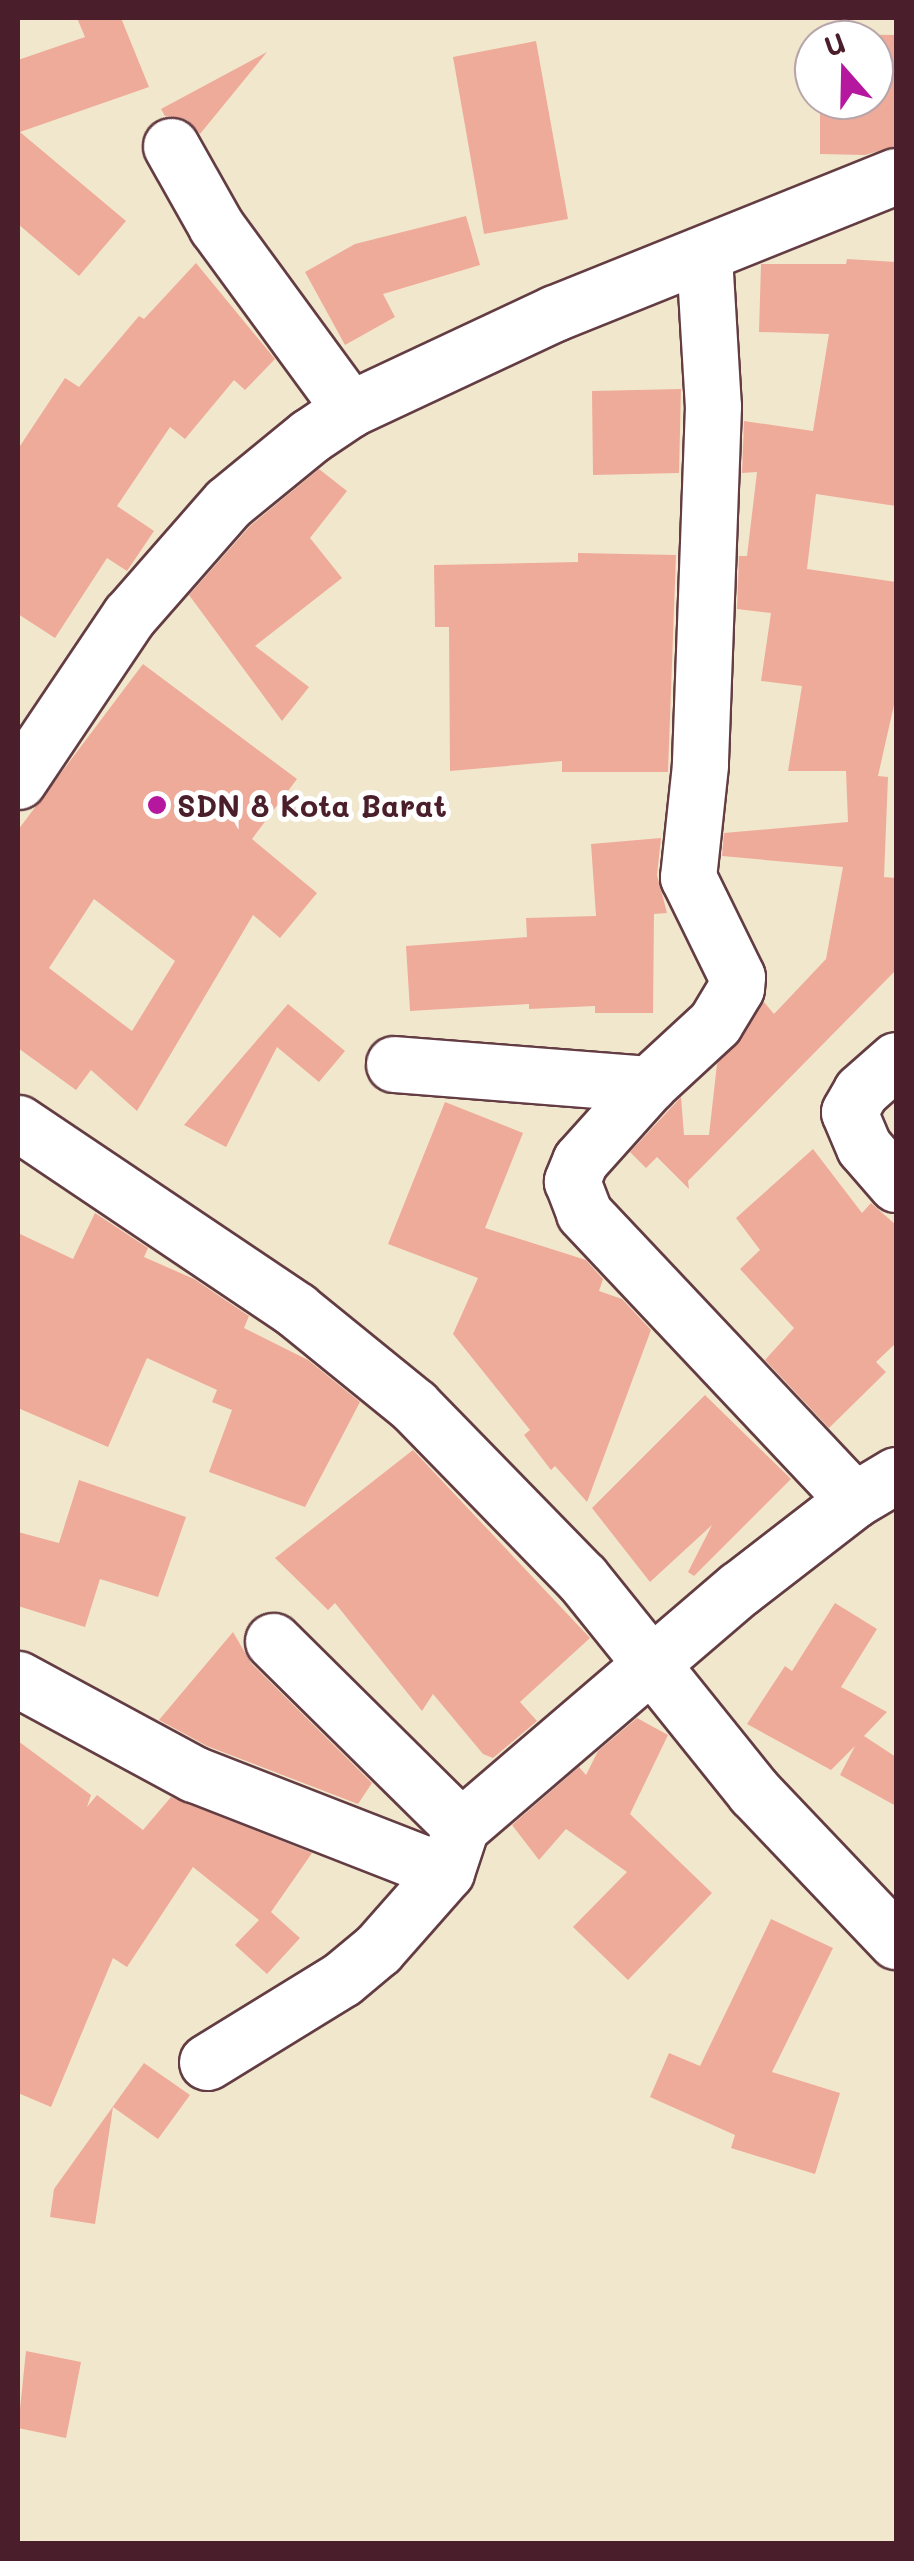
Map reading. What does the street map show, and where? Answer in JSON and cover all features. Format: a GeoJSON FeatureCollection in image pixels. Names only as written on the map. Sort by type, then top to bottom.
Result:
{"type":"FeatureCollection","features":[{"type":"Feature","properties":{"kind":"street"},"geometry":{"type":"LineString","coordinates":[[171,146],[216,226],[350,409]]}},
{"type":"Feature","properties":{"kind":"street"},"geometry":{"type":"LineString","coordinates":[[18,780],[130,616],[228,503],[350,409],[555,313],[896,176]]}},
{"type":"Feature","properties":{"kind":"street"},"geometry":{"type":"LineString","coordinates":[[208,2062],[342,1980],[378,1950],[453,1850],[652,1661],[875,1487],[584,1213],[574,1194],[580,1162],[649,1084],[727,1009],[737,977],[688,877],[700,765],[714,406],[704,256]]}},
{"type":"Feature","properties":{"kind":"street"},"geometry":{"type":"LineString","coordinates":[[896,1060],[862,1091],[849,1112],[864,1146],[896,1184]]}},
{"type":"Feature","properties":{"kind":"street"},"geometry":{"type":"LineString","coordinates":[[394,1064],[649,1084]]}},
{"type":"Feature","properties":{"kind":"street"},"geometry":{"type":"LineString","coordinates":[[18,1123],[347,1348],[496,1486],[652,1661],[765,1805],[896,1940]]}},
{"type":"Feature","properties":{"kind":"street"},"geometry":{"type":"LineString","coordinates":[[273,1641],[453,1850]]}},
{"type":"Feature","properties":{"kind":"street"},"geometry":{"type":"LineString","coordinates":[[18,1679],[194,1774],[453,1850]]}},
{"type":"Feature","properties":{"kind":"building"},"geometry":{"type":"Polygon","coordinates":[[[77,18],[121,18],[149,87],[20,132],[126,221],[79,276],[18,224],[18,60],[85,37],[77,18]]]}},
{"type":"Feature","properties":{"kind":"building"},"geometry":{"type":"Polygon","coordinates":[[[896,35],[896,146],[865,155],[820,154],[820,120],[894,120],[896,35]]]}},
{"type":"Feature","properties":{"kind":"building"},"geometry":{"type":"Polygon","coordinates":[[[536,41],[568,219],[484,234],[453,57],[536,41]]]}},
{"type":"Feature","properties":{"kind":"building"},"geometry":{"type":"Polygon","coordinates":[[[267,52],[200,134],[186,119],[165,116],[161,109],[267,52]]]}},
{"type":"Feature","properties":{"kind":"building"},"geometry":{"type":"Polygon","coordinates":[[[466,216],[480,265],[383,294],[395,317],[345,345],[305,272],[355,244],[466,216]]]}},
{"type":"Feature","properties":{"kind":"building"},"geometry":{"type":"Polygon","coordinates":[[[847,259],[896,262],[896,506],[816,494],[807,569],[896,582],[896,696],[878,776],[888,777],[884,877],[896,878],[896,970],[688,1181],[689,1189],[657,1157],[646,1168],[630,1152],[681,1097],[684,1135],[709,1135],[717,1064],[764,1002],[774,1014],[826,959],[843,867],[722,856],[724,833],[848,822],[846,771],[788,771],[802,686],[761,681],[771,613],[737,609],[739,556],[747,556],[757,472],[742,473],[744,421],[813,431],[829,334],[759,332],[761,264],[846,264],[847,259]]]}},
{"type":"Feature","properties":{"kind":"building"},"geometry":{"type":"Polygon","coordinates":[[[196,263],[275,359],[245,390],[234,380],[185,439],[170,427],[117,506],[154,531],[127,571],[107,558],[55,638],[18,614],[18,449],[65,378],[79,387],[139,316],[144,319],[196,263]]]}},
{"type":"Feature","properties":{"kind":"building"},"geometry":{"type":"Polygon","coordinates":[[[681,389],[679,473],[593,475],[592,391],[681,389]]]}},
{"type":"Feature","properties":{"kind":"building"},"geometry":{"type":"Polygon","coordinates":[[[319,469],[347,491],[310,538],[342,578],[255,646],[309,687],[282,721],[189,595],[250,526],[319,469]]]}},
{"type":"Feature","properties":{"kind":"building"},"geometry":{"type":"Polygon","coordinates":[[[578,553],[676,555],[668,772],[562,772],[562,761],[450,771],[449,627],[435,627],[434,565],[578,562],[578,553]]]}},
{"type":"Feature","properties":{"kind":"building"},"geometry":{"type":"Polygon","coordinates":[[[143,664],[297,779],[252,839],[317,893],[280,938],[253,915],[137,1111],[91,1070],[76,1090],[18,1048],[18,830],[143,664]],[[94,899],[49,968],[132,1031],[175,961],[94,899]]]}},
{"type":"Feature","properties":{"kind":"building"},"geometry":{"type":"Polygon","coordinates":[[[661,838],[657,875],[667,913],[654,914],[653,1013],[595,1013],[595,1006],[529,1009],[529,1004],[410,1011],[406,946],[527,937],[526,918],[596,916],[591,844],[661,838]]]}},
{"type":"Feature","properties":{"kind":"building"},"geometry":{"type":"Polygon","coordinates":[[[288,1004],[345,1051],[319,1082],[277,1047],[226,1147],[184,1125],[288,1004]]]}},
{"type":"Feature","properties":{"kind":"building"},"geometry":{"type":"Polygon","coordinates":[[[445,1102],[523,1133],[485,1228],[586,1260],[603,1279],[599,1291],[622,1299],[651,1330],[587,1502],[555,1466],[551,1470],[524,1435],[530,1430],[453,1334],[478,1278],[388,1244],[445,1102]]]}},
{"type":"Feature","properties":{"kind":"building"},"geometry":{"type":"Polygon","coordinates":[[[813,1149],[862,1213],[871,1203],[896,1225],[896,1343],[876,1362],[886,1372],[829,1428],[765,1360],[794,1328],[740,1269],[760,1250],[736,1218],[813,1149]]]}},
{"type":"Feature","properties":{"kind":"building"},"geometry":{"type":"Polygon","coordinates":[[[95,1213],[148,1248],[144,1257],[194,1279],[249,1316],[244,1328],[308,1360],[360,1402],[305,1507],[209,1472],[232,1410],[212,1402],[217,1390],[147,1358],[108,1447],[18,1408],[18,1233],[73,1259],[95,1213]]]}},
{"type":"Feature","properties":{"kind":"building"},"geometry":{"type":"Polygon","coordinates":[[[705,1395],[791,1479],[694,1576],[688,1572],[712,1525],[650,1582],[592,1508],[705,1395]]]}},
{"type":"Feature","properties":{"kind":"building"},"geometry":{"type":"Polygon","coordinates":[[[413,1450],[590,1638],[520,1702],[537,1721],[493,1758],[483,1754],[433,1694],[422,1711],[335,1603],[328,1610],[275,1558],[413,1450]]]}},
{"type":"Feature","properties":{"kind":"building"},"geometry":{"type":"Polygon","coordinates":[[[79,1480],[186,1517],[158,1597],[100,1579],[85,1627],[18,1606],[18,1532],[59,1543],[79,1480]]]}},
{"type":"Feature","properties":{"kind":"building"},"geometry":{"type":"Polygon","coordinates":[[[835,1603],[877,1629],[841,1687],[887,1712],[864,1736],[896,1757],[896,1806],[840,1775],[855,1746],[831,1770],[747,1724],[785,1666],[792,1671],[835,1603]]]}},
{"type":"Feature","properties":{"kind":"building"},"geometry":{"type":"Polygon","coordinates":[[[233,1632],[251,1663],[372,1783],[358,1804],[207,1746],[159,1720],[233,1632]]]}},
{"type":"Feature","properties":{"kind":"building"},"geometry":{"type":"Polygon","coordinates":[[[637,1718],[668,1735],[630,1814],[712,1893],[628,1980],[573,1927],[627,1872],[566,1829],[539,1860],[512,1825],[579,1767],[586,1775],[598,1751],[637,1718]]]}},
{"type":"Feature","properties":{"kind":"building"},"geometry":{"type":"Polygon","coordinates":[[[18,1741],[91,1795],[87,1807],[97,1795],[143,1830],[171,1797],[312,1853],[271,1912],[300,1938],[267,1974],[235,1945],[259,1920],[193,1867],[127,1967],[113,1958],[51,2107],[18,2093],[18,1741]]]}},
{"type":"Feature","properties":{"kind":"building"},"geometry":{"type":"Polygon","coordinates":[[[771,1919],[833,1948],[772,2072],[840,2093],[815,2174],[731,2148],[735,2135],[650,2097],[669,2053],[700,2066],[771,1919]]]}},
{"type":"Feature","properties":{"kind":"building"},"geometry":{"type":"Polygon","coordinates":[[[144,2063],[190,2095],[158,2139],[113,2107],[95,2224],[50,2217],[54,2189],[144,2063]]]}},
{"type":"Feature","properties":{"kind":"building"},"geometry":{"type":"Polygon","coordinates":[[[26,2351],[81,2362],[66,2438],[18,2428],[26,2351]]]}},
{"type":"Feature","properties":{"kind":"place","name":"SDN 8 Kota Barat"},"geometry":{"type":"Point","coordinates":[157,805]}}]}
